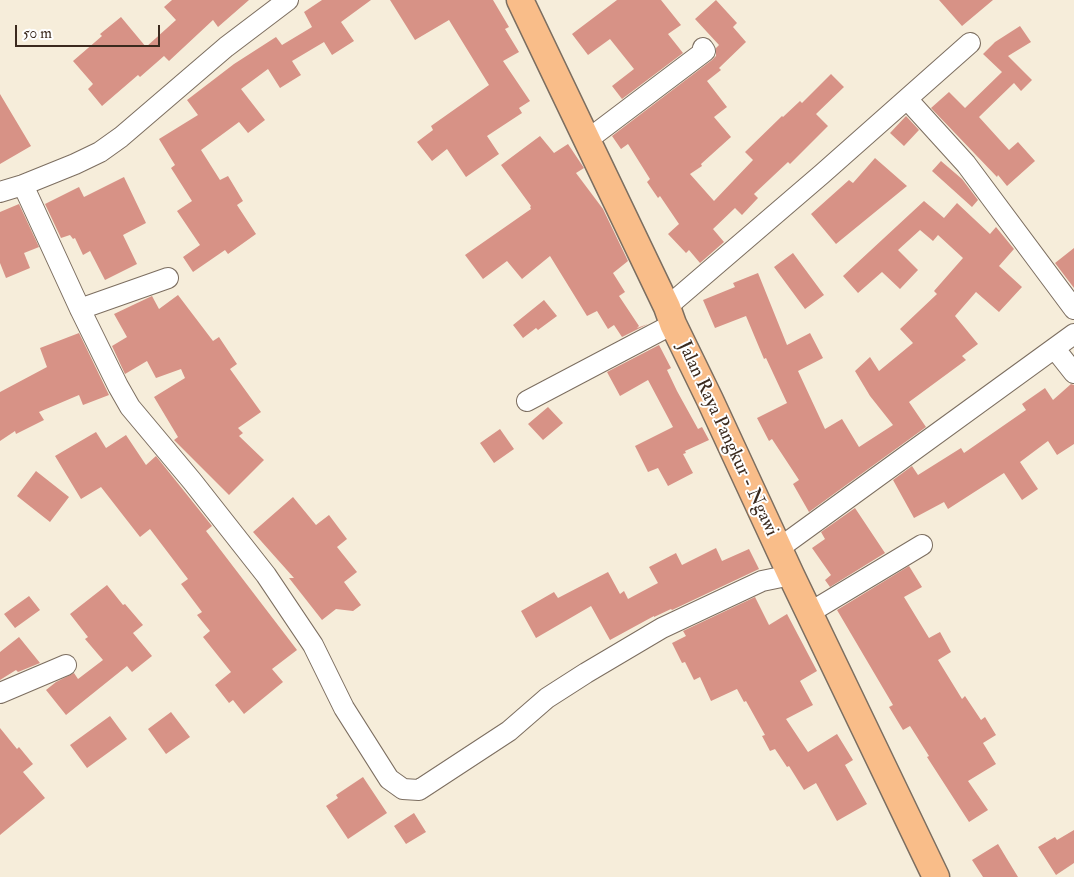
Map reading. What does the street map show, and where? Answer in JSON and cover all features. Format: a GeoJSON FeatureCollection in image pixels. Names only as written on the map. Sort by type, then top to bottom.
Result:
{"type":"FeatureCollection","features":[{"type":"Feature","properties":{"kind":"main road","name":"Jalan Raya Pangkur - Ngawi"},"geometry":{"type":"LineString","coordinates":[[520,0],[710,400],[778,549],[936,877]]}},
{"type":"Feature","properties":{"kind":"street"},"geometry":{"type":"LineString","coordinates":[[0,192],[23,185],[100,152],[122,137],[226,47],[288,0]]}},
{"type":"Feature","properties":{"kind":"street"},"geometry":{"type":"LineString","coordinates":[[527,401],[670,316],[970,43]]}},
{"type":"Feature","properties":{"kind":"street"},"geometry":{"type":"LineString","coordinates":[[586,141],[705,52],[703,48]]}},
{"type":"Feature","properties":{"kind":"street"},"geometry":{"type":"LineString","coordinates":[[907,99],[966,164],[1074,309]]}},
{"type":"Feature","properties":{"kind":"street"},"geometry":{"type":"LineString","coordinates":[[23,185],[80,309],[130,407],[192,480],[266,575],[313,645],[344,708],[389,779],[403,789],[419,790],[509,731],[547,698],[586,672],[662,628],[762,581],[791,576]]}},
{"type":"Feature","properties":{"kind":"street"},"geometry":{"type":"LineString","coordinates":[[80,309],[168,278]]}},
{"type":"Feature","properties":{"kind":"street"},"geometry":{"type":"LineString","coordinates":[[778,549],[1074,334]]}},
{"type":"Feature","properties":{"kind":"street"},"geometry":{"type":"LineString","coordinates":[[1054,349],[1074,373]]}},
{"type":"Feature","properties":{"kind":"street"},"geometry":{"type":"LineString","coordinates":[[809,614],[922,545]]}},
{"type":"Feature","properties":{"kind":"street"},"geometry":{"type":"LineString","coordinates":[[0,693],[66,665]]}},
{"type":"Feature","properties":{"kind":"building"},"geometry":{"type":"Polygon","coordinates":[[[172,0],[249,0],[218,27],[213,20],[169,61],[164,56],[140,77],[138,75],[102,106],[88,89],[93,84],[73,61],[102,36],[100,34],[121,17],[146,47],[176,20],[164,7],[172,0]]]}},
{"type":"Feature","properties":{"kind":"building"},"geometry":{"type":"Polygon","coordinates":[[[322,0],[371,0],[341,22],[354,41],[332,55],[324,42],[292,61],[301,75],[280,88],[268,69],[241,89],[265,120],[248,133],[239,122],[201,150],[220,180],[228,176],[243,201],[237,205],[256,234],[228,254],[225,250],[193,272],[183,257],[200,245],[177,211],[192,201],[171,168],[175,165],[159,139],[198,115],[187,100],[234,64],[276,37],[282,45],[312,27],[304,12],[322,0]]]}},
{"type":"Feature","properties":{"kind":"building"},"geometry":{"type":"Polygon","coordinates":[[[390,0],[493,0],[509,27],[505,29],[519,52],[503,61],[530,101],[519,108],[522,113],[487,136],[499,154],[466,177],[447,149],[432,161],[417,142],[433,130],[431,126],[489,85],[449,20],[415,40],[390,0]]]}},
{"type":"Feature","properties":{"kind":"building"},"geometry":{"type":"Polygon","coordinates":[[[617,0],[661,0],[681,25],[668,34],[683,53],[622,99],[612,86],[634,69],[610,39],[588,55],[572,34],[617,0]]]}},
{"type":"Feature","properties":{"kind":"building"},"geometry":{"type":"Polygon","coordinates":[[[716,0],[737,23],[733,27],[746,42],[719,68],[721,70],[707,81],[727,107],[714,117],[731,137],[701,164],[702,166],[690,174],[714,201],[753,160],[745,152],[782,116],[800,101],[802,103],[831,74],[844,87],[816,114],[828,126],[790,164],[788,162],[754,194],[758,198],[742,215],[735,208],[713,229],[724,242],[700,263],[689,250],[686,253],[668,234],[679,224],[660,196],[658,198],[647,182],[650,179],[628,144],[621,149],[612,136],[716,56],[716,48],[719,45],[695,19],[716,0]]]}},
{"type":"Feature","properties":{"kind":"building"},"geometry":{"type":"Polygon","coordinates":[[[939,0],[993,0],[962,26],[939,0]]]}},
{"type":"Feature","properties":{"kind":"building"},"geometry":{"type":"Polygon","coordinates":[[[1020,26],[1031,42],[1008,56],[1032,80],[1021,91],[1014,83],[979,117],[1009,150],[1018,142],[1035,161],[1007,186],[931,108],[949,92],[965,108],[1002,72],[983,54],[995,42],[1020,26]]]}},
{"type":"Feature","properties":{"kind":"building"},"geometry":{"type":"Polygon","coordinates":[[[0,94],[31,146],[0,164],[0,94]]]}},
{"type":"Feature","properties":{"kind":"building"},"geometry":{"type":"Polygon","coordinates":[[[906,116],[919,130],[904,146],[890,133],[906,116]]]}},
{"type":"Feature","properties":{"kind":"building"},"geometry":{"type":"Polygon","coordinates":[[[540,136],[554,153],[568,144],[584,168],[576,173],[603,209],[628,261],[613,273],[625,292],[619,296],[639,326],[637,328],[648,324],[622,337],[614,325],[608,329],[597,311],[587,316],[550,256],[522,279],[507,261],[483,279],[465,255],[531,209],[531,206],[501,165],[540,136]]]}},
{"type":"Feature","properties":{"kind":"building"},"geometry":{"type":"Polygon","coordinates":[[[875,158],[907,186],[836,244],[811,214],[849,180],[853,183],[875,158]]]}},
{"type":"Feature","properties":{"kind":"building"},"geometry":{"type":"Polygon","coordinates":[[[941,161],[962,179],[978,200],[972,207],[932,171],[941,161]]]}},
{"type":"Feature","properties":{"kind":"building"},"geometry":{"type":"Polygon","coordinates":[[[124,177],[146,223],[123,235],[137,264],[105,280],[90,251],[83,255],[75,238],[73,239],[70,235],[61,238],[45,204],[79,187],[84,197],[124,177]]]}},
{"type":"Feature","properties":{"kind":"building"},"geometry":{"type":"Polygon","coordinates":[[[924,201],[944,218],[957,203],[990,234],[996,227],[1014,249],[999,266],[1022,287],[999,312],[976,292],[955,316],[978,344],[962,356],[966,360],[909,402],[926,427],[809,512],[793,484],[799,480],[772,439],[769,441],[757,418],[787,403],[766,358],[764,359],[746,316],[715,328],[703,300],[735,287],[733,283],[758,273],[787,345],[810,333],[823,358],[798,371],[825,429],[842,419],[859,447],[893,425],[870,396],[855,371],[870,357],[879,371],[913,343],[900,329],[937,294],[934,291],[963,258],[938,235],[933,241],[920,230],[898,250],[918,270],[900,289],[882,272],[858,293],[843,276],[924,201]]]}},
{"type":"Feature","properties":{"kind":"building"},"geometry":{"type":"Polygon","coordinates":[[[19,204],[39,247],[24,253],[30,268],[6,278],[0,263],[0,212],[19,204]]]}},
{"type":"Feature","properties":{"kind":"building"},"geometry":{"type":"Polygon","coordinates":[[[1074,248],[1074,288],[1055,263],[1074,248]]]}},
{"type":"Feature","properties":{"kind":"building"},"geometry":{"type":"Polygon","coordinates":[[[793,253],[824,295],[805,309],[774,267],[793,253]]]}},
{"type":"Feature","properties":{"kind":"building"},"geometry":{"type":"Polygon","coordinates":[[[178,295],[213,341],[219,337],[237,364],[230,369],[261,412],[238,428],[243,433],[239,436],[264,460],[229,495],[174,440],[178,437],[154,397],[185,378],[181,369],[156,378],[147,361],[125,374],[112,346],[127,337],[114,314],[152,296],[159,309],[178,295]]]}},
{"type":"Feature","properties":{"kind":"building"},"geometry":{"type":"Polygon","coordinates":[[[544,300],[557,316],[523,338],[513,325],[544,300]]]}},
{"type":"Feature","properties":{"kind":"building"},"geometry":{"type":"Polygon","coordinates":[[[79,333],[109,395],[83,405],[79,395],[39,412],[44,420],[16,434],[15,431],[0,441],[0,392],[47,367],[40,348],[79,333]]]}},
{"type":"Feature","properties":{"kind":"building"},"geometry":{"type":"Polygon","coordinates":[[[659,345],[671,368],[667,370],[677,391],[698,429],[702,427],[709,440],[685,451],[686,453],[683,454],[693,473],[668,486],[658,468],[648,472],[635,446],[673,427],[648,380],[620,396],[607,372],[659,345]]]}},
{"type":"Feature","properties":{"kind":"building"},"geometry":{"type":"Polygon","coordinates":[[[1071,384],[1074,385],[1074,444],[1057,455],[1048,441],[1020,462],[1038,489],[1022,500],[1004,473],[948,509],[944,502],[914,518],[893,480],[912,466],[918,475],[961,448],[964,453],[1026,410],[1022,404],[1045,388],[1053,400],[1071,384]]]}},
{"type":"Feature","properties":{"kind":"building"},"geometry":{"type":"Polygon","coordinates":[[[548,407],[563,423],[543,440],[528,424],[548,407]]]}},
{"type":"Feature","properties":{"kind":"building"},"geometry":{"type":"Polygon","coordinates":[[[500,429],[514,449],[494,463],[480,443],[500,429]]]}},
{"type":"Feature","properties":{"kind":"building"},"geometry":{"type":"Polygon","coordinates":[[[96,432],[106,448],[126,435],[146,465],[156,456],[212,526],[206,531],[297,650],[272,669],[283,682],[244,714],[233,700],[229,703],[215,685],[231,672],[203,637],[210,631],[197,615],[202,612],[181,584],[188,579],[150,529],[140,537],[101,487],[81,499],[55,456],[96,432]]]}},
{"type":"Feature","properties":{"kind":"building"},"geometry":{"type":"Polygon","coordinates":[[[36,471],[69,497],[50,522],[17,496],[36,471]]]}},
{"type":"Feature","properties":{"kind":"building"},"geometry":{"type":"Polygon","coordinates":[[[293,497],[316,525],[329,515],[347,539],[337,547],[357,572],[344,582],[361,605],[353,611],[336,609],[322,620],[289,578],[294,578],[253,532],[293,497]]]}},
{"type":"Feature","properties":{"kind":"building"},"geometry":{"type":"Polygon","coordinates":[[[855,508],[885,553],[830,587],[825,580],[831,575],[812,548],[825,539],[821,532],[855,508]]]}},
{"type":"Feature","properties":{"kind":"building"},"geometry":{"type":"Polygon","coordinates":[[[716,548],[722,561],[749,549],[759,569],[672,610],[654,616],[610,640],[591,606],[536,638],[521,611],[554,592],[558,598],[608,572],[620,594],[624,591],[628,599],[658,583],[649,567],[676,553],[682,565],[716,548]]]}},
{"type":"Feature","properties":{"kind":"building"},"geometry":{"type":"Polygon","coordinates":[[[909,566],[922,587],[904,597],[929,638],[940,632],[951,652],[938,660],[962,699],[965,696],[981,720],[985,717],[996,735],[983,743],[996,764],[968,781],[988,810],[969,822],[927,757],[929,756],[910,726],[903,730],[889,707],[893,705],[837,610],[909,566]]]}},
{"type":"Feature","properties":{"kind":"building"},"geometry":{"type":"Polygon","coordinates":[[[107,585],[143,625],[133,633],[152,656],[132,672],[127,666],[66,715],[46,690],[56,682],[74,673],[78,679],[103,660],[85,639],[88,637],[70,614],[107,585]]]}},
{"type":"Feature","properties":{"kind":"building"},"geometry":{"type":"Polygon","coordinates":[[[29,596],[40,610],[15,628],[4,614],[29,596]]]}},
{"type":"Feature","properties":{"kind":"building"},"geometry":{"type":"Polygon","coordinates":[[[755,597],[769,625],[787,614],[817,671],[800,681],[813,705],[786,719],[808,752],[837,734],[853,760],[845,765],[867,804],[837,821],[816,783],[804,790],[789,766],[787,767],[775,749],[770,751],[762,736],[765,735],[737,689],[711,701],[700,677],[694,680],[685,662],[682,663],[672,643],[686,636],[683,631],[755,597]]]}},
{"type":"Feature","properties":{"kind":"building"},"geometry":{"type":"Polygon","coordinates":[[[19,637],[40,663],[18,672],[16,670],[0,680],[0,652],[19,637]]]}},
{"type":"Feature","properties":{"kind":"building"},"geometry":{"type":"Polygon","coordinates":[[[171,712],[190,737],[166,754],[148,729],[171,712]]]}},
{"type":"Feature","properties":{"kind":"building"},"geometry":{"type":"Polygon","coordinates":[[[110,716],[127,739],[87,768],[70,745],[110,716]]]}},
{"type":"Feature","properties":{"kind":"building"},"geometry":{"type":"Polygon","coordinates":[[[0,728],[17,749],[19,747],[33,764],[23,772],[45,798],[0,835],[0,728]]]}},
{"type":"Feature","properties":{"kind":"building"},"geometry":{"type":"Polygon","coordinates":[[[363,777],[387,813],[348,839],[326,806],[338,798],[336,795],[363,777]]]}},
{"type":"Feature","properties":{"kind":"building"},"geometry":{"type":"Polygon","coordinates":[[[414,813],[426,832],[406,844],[394,826],[414,813]]]}},
{"type":"Feature","properties":{"kind":"building"},"geometry":{"type":"Polygon","coordinates":[[[1074,830],[1074,863],[1056,875],[1038,847],[1055,837],[1057,840],[1074,830]]]}},
{"type":"Feature","properties":{"kind":"building"},"geometry":{"type":"Polygon","coordinates":[[[998,844],[1018,877],[983,877],[972,860],[998,844]]]}}]}
